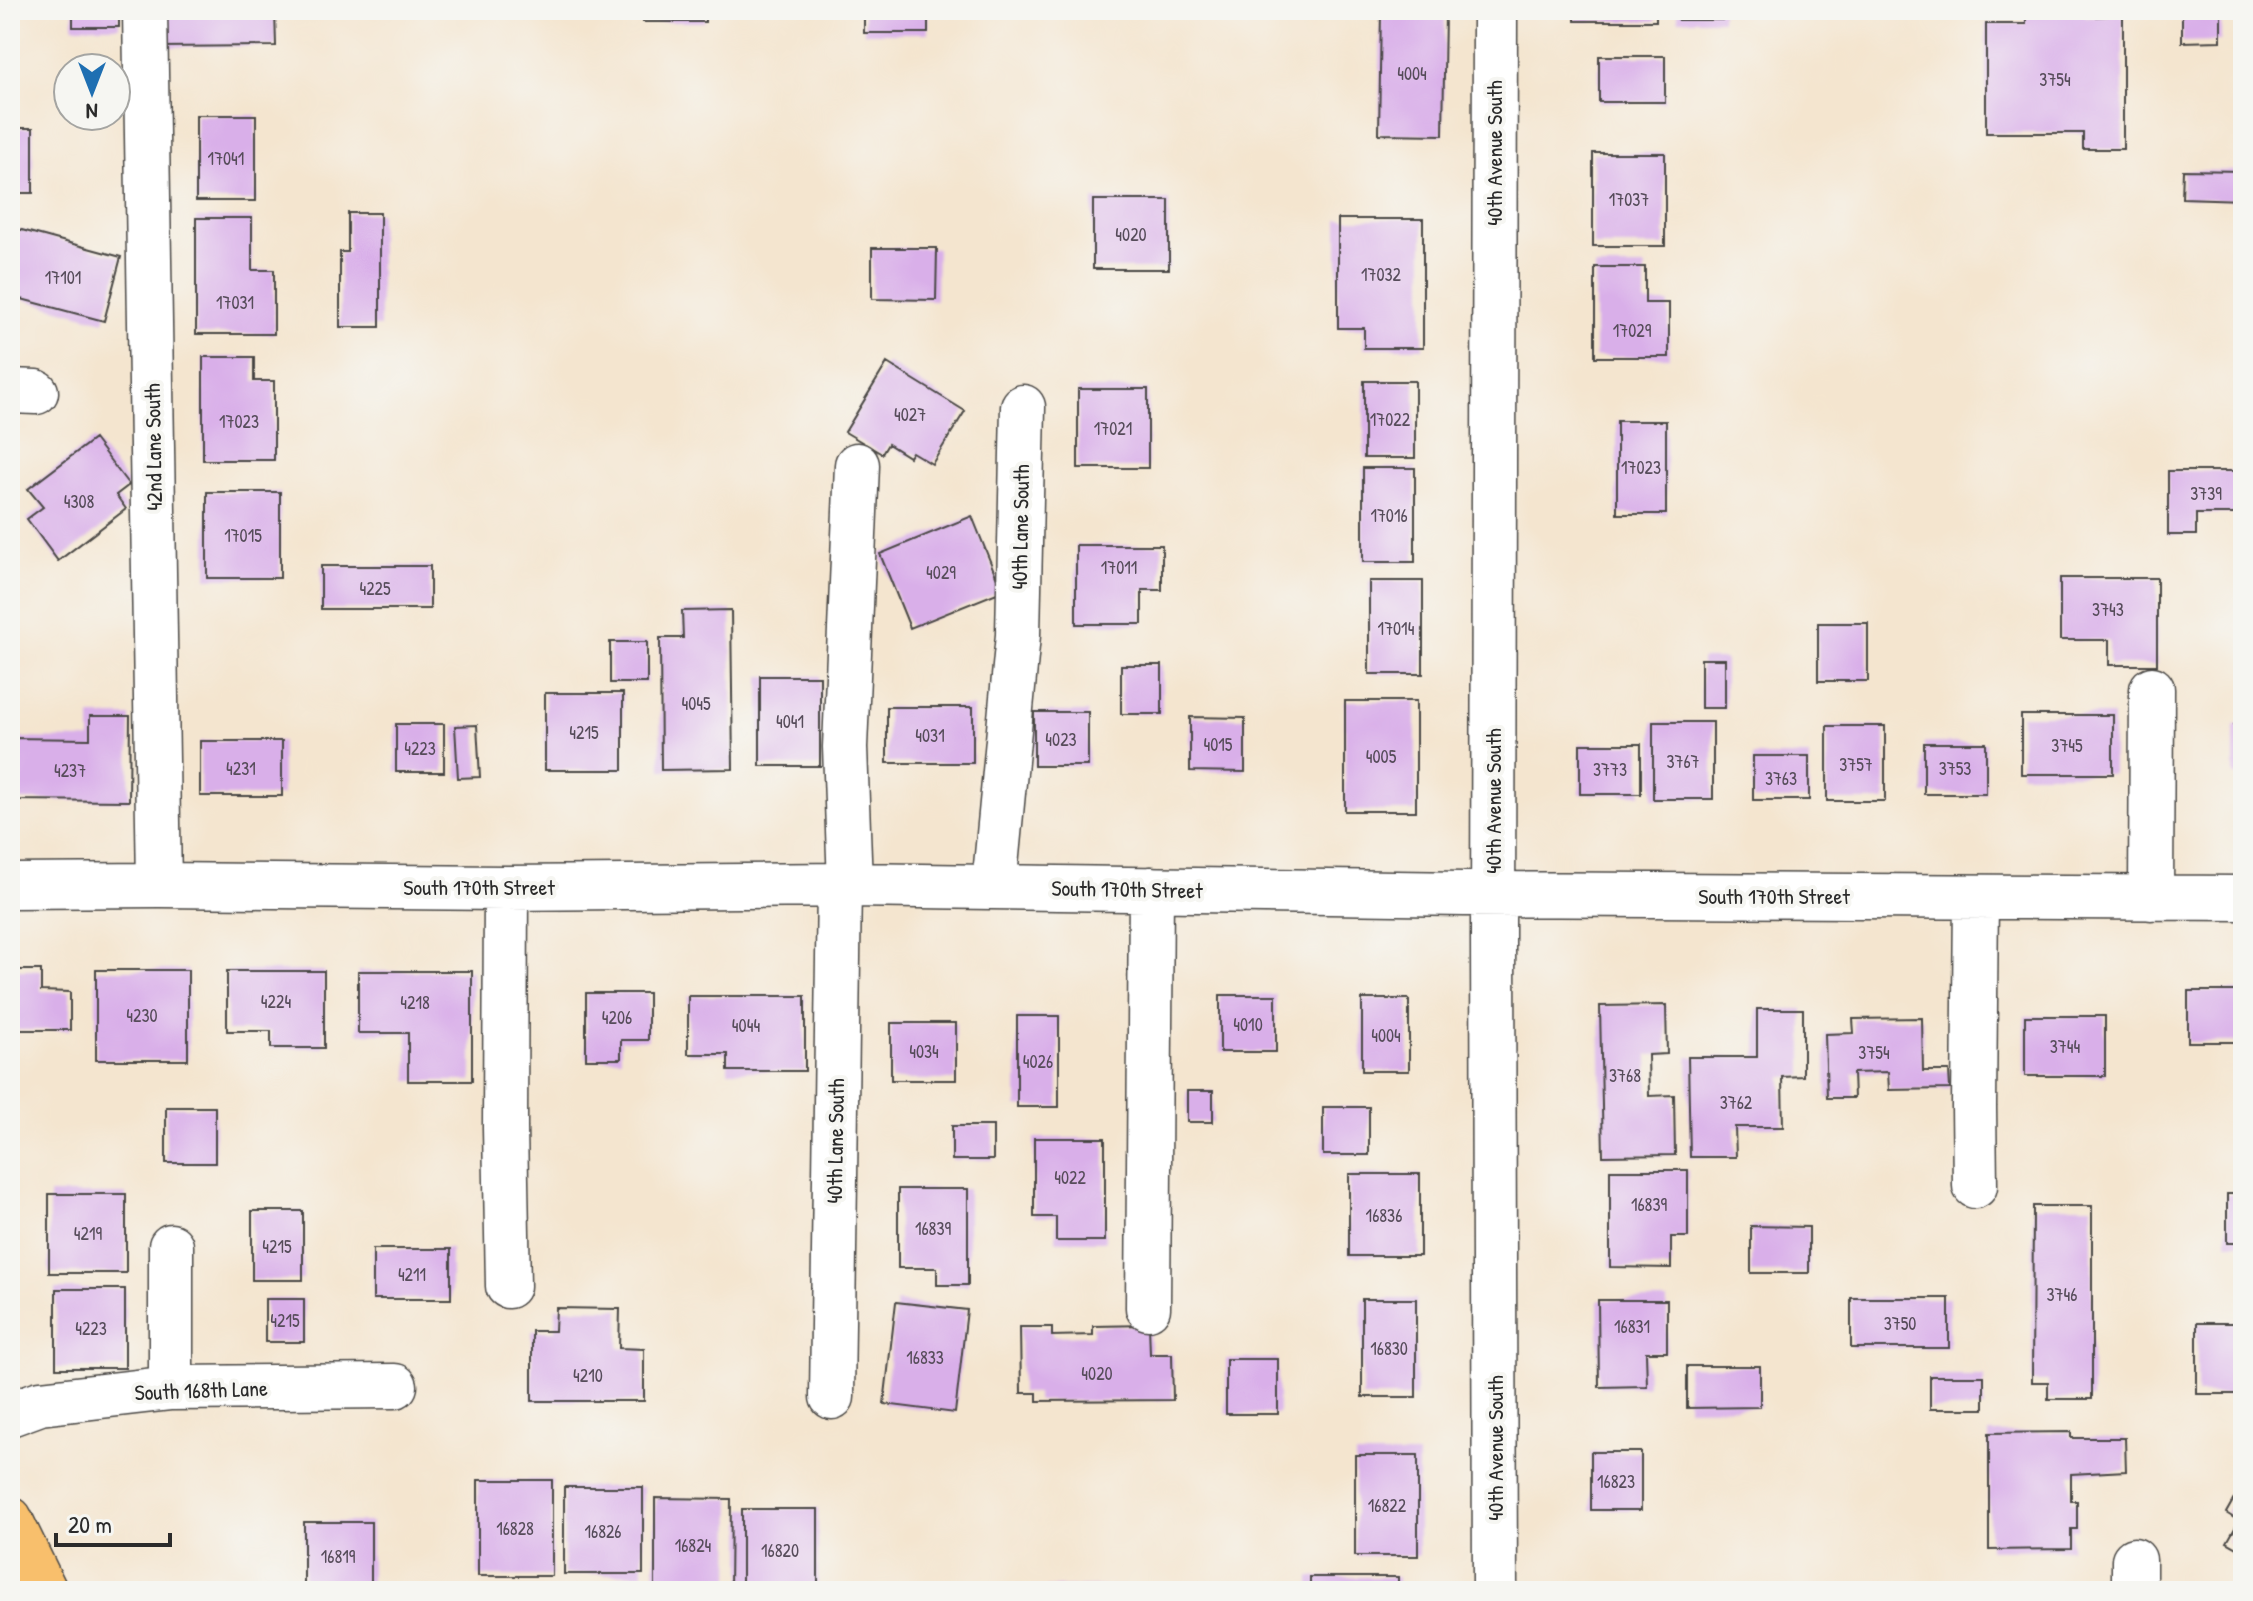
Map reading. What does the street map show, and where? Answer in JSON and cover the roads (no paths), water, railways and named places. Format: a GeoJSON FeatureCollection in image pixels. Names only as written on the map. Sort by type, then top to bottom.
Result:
{"type":"FeatureCollection","features":[{"type":"Feature","properties":{"kind":"main road"},"geometry":{"type":"LineString","coordinates":[[10,1519],[45,1591]]}},
{"type":"Feature","properties":{"kind":"street","name":"42nd Lane South"},"geometry":{"type":"LineString","coordinates":[[145,10],[159,885]]}},
{"type":"Feature","properties":{"kind":"street","name":"40th Avenue South"},"geometry":{"type":"LineString","coordinates":[[1495,10],[1495,1591]]}},
{"type":"Feature","properties":{"kind":"street","name":"40th Lane South"},"geometry":{"type":"LineString","coordinates":[[994,887],[1018,635],[1023,407]]}},
{"type":"Feature","properties":{"kind":"street","name":"40th Lane South"},"geometry":{"type":"LineString","coordinates":[[832,1397],[845,747],[857,465]]}},
{"type":"Feature","properties":{"kind":"street"},"geometry":{"type":"LineString","coordinates":[[2151,898],[2152,689]]}},
{"type":"Feature","properties":{"kind":"street","name":"South 170th Street"},"geometry":{"type":"LineString","coordinates":[[10,886],[506,888],[844,885],[1493,894],[2243,898]]}},
{"type":"Feature","properties":{"kind":"street"},"geometry":{"type":"LineString","coordinates":[[506,888],[508,1286]]}},
{"type":"Feature","properties":{"kind":"street"},"geometry":{"type":"LineString","coordinates":[[1148,1308],[1151,889]]}},
{"type":"Feature","properties":{"kind":"street"},"geometry":{"type":"LineString","coordinates":[[1975,1186],[1976,897]]}},
{"type":"Feature","properties":{"kind":"street"},"geometry":{"type":"LineString","coordinates":[[171,1246],[171,1388]]}},
{"type":"Feature","properties":{"kind":"street","name":"South 168th Lane"},"geometry":{"type":"LineString","coordinates":[[10,1414],[40,1403],[171,1388],[395,1386]]}}]}
